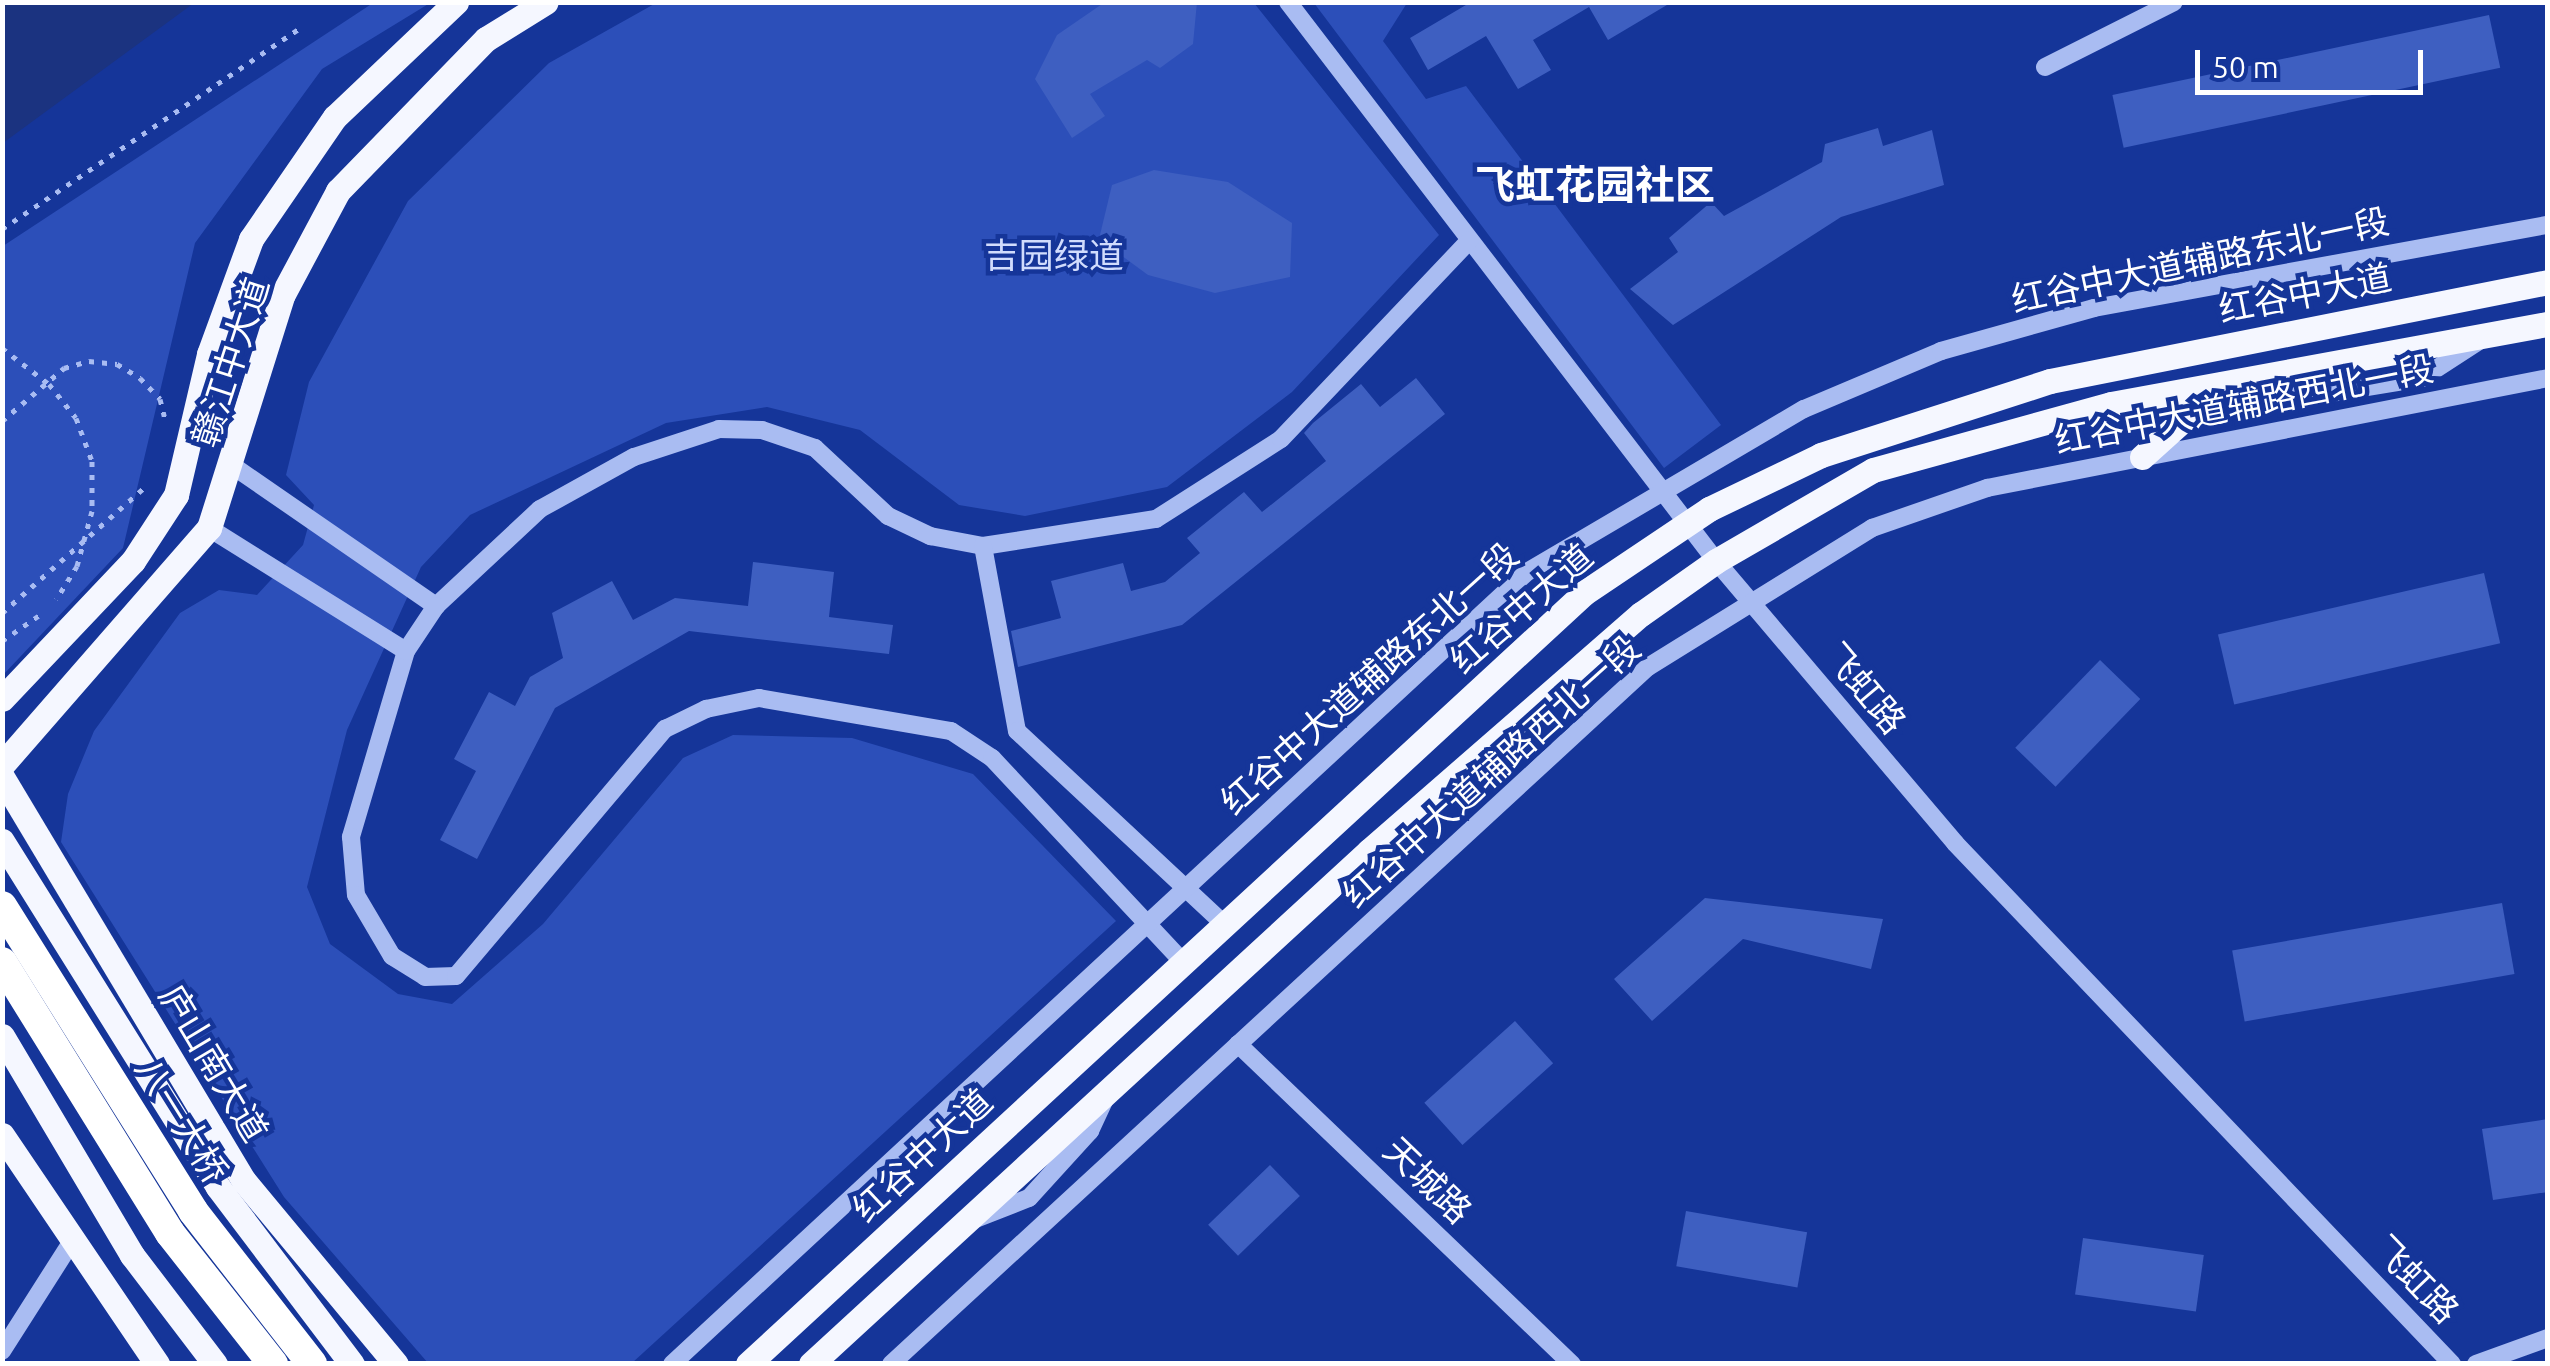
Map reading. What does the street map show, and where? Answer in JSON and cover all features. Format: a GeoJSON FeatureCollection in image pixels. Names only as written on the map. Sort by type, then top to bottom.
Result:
{"type":"FeatureCollection","features":[{"type":"Feature","properties":{"kind":"highway","name":"八一大桥"},"geometry":{"type":"LineString","coordinates":[[11,918],[193,1210],[312,1364]]}},
{"type":"Feature","properties":{"kind":"highway","name":"八一大桥"},"geometry":{"type":"LineString","coordinates":[[2,962],[170,1233],[272,1364]]}},
{"type":"Feature","properties":{"kind":"main road","name":"赣江中大道"},"geometry":{"type":"LineString","coordinates":[[2,699],[133,560],[176,495],[209,354],[251,240],[335,117],[456,2]]}},
{"type":"Feature","properties":{"kind":"main road","name":"赣江中大道"},"geometry":{"type":"LineString","coordinates":[[2,765],[209,528],[234,466],[283,294],[338,191],[474,50],[546,2]]}},
{"type":"Feature","properties":{"kind":"main road","name":"红谷中大道"},"geometry":{"type":"LineString","coordinates":[[748,1364],[1584,593],[1687,523],[1821,455],[2050,380],[2548,282]]}},
{"type":"Feature","properties":{"kind":"main road"},"geometry":{"type":"LineString","coordinates":[[811,1364],[1110,1088],[1642,614],[1716,561],[1873,470],[2111,404],[2548,324]]}},
{"type":"Feature","properties":{"kind":"main road"},"geometry":{"type":"LineString","coordinates":[[2142,457],[2223,384]]}},
{"type":"Feature","properties":{"kind":"main road","name":"庐山南大道"},"geometry":{"type":"LineString","coordinates":[[2,777],[244,1181],[396,1364]]}},
{"type":"Feature","properties":{"kind":"main road"},"geometry":{"type":"LineString","coordinates":[[2,841],[218,1187],[352,1364]]}},
{"type":"Feature","properties":{"kind":"main road"},"geometry":{"type":"LineString","coordinates":[[2,1036],[132,1255],[216,1364]]}},
{"type":"Feature","properties":{"kind":"main road"},"geometry":{"type":"LineString","coordinates":[[2,1136],[157,1364]]}},
{"type":"Feature","properties":{"kind":"street","name":"飞虹路"},"geometry":{"type":"LineString","coordinates":[[1288,2],[1750,604],[1954,843],[2452,1364]]}},
{"type":"Feature","properties":{"kind":"street"},"geometry":{"type":"LineString","coordinates":[[2045,67],[2174,2]]}},
{"type":"Feature","properties":{"kind":"street","name":"红谷中大道辅路东北一段"},"geometry":{"type":"LineString","coordinates":[[672,1364],[1527,572],[1804,409],[1941,351],[2094,308],[2548,225]]}},
{"type":"Feature","properties":{"kind":"street"},"geometry":{"type":"LineString","coordinates":[[1183,962],[992,758],[951,731],[759,698],[706,708],[665,729],[630,764],[590,824],[456,976],[425,977],[392,956],[356,895],[352,837],[406,651],[436,606],[540,508],[634,457],[719,430],[762,430],[815,448],[888,516],[930,536],[984,546],[1156,519],[1281,439],[1470,240]]}},
{"type":"Feature","properties":{"kind":"street","name":"红谷中大道辅路西北一段"},"geometry":{"type":"LineString","coordinates":[[891,1364],[1648,668],[1872,528],[1986,488],[2548,378]]}},
{"type":"Feature","properties":{"kind":"street"},"geometry":{"type":"LineString","coordinates":[[234,466],[436,606]]}},
{"type":"Feature","properties":{"kind":"street"},"geometry":{"type":"LineString","coordinates":[[209,528],[406,651]]}},
{"type":"Feature","properties":{"kind":"street"},"geometry":{"type":"LineString","coordinates":[[984,546],[1017,732],[1224,924]]}},
{"type":"Feature","properties":{"kind":"street"},"geometry":{"type":"LineString","coordinates":[[992,758],[1017,732]]}},
{"type":"Feature","properties":{"kind":"street","name":"天城路"},"geometry":{"type":"LineString","coordinates":[[1238,1044],[1572,1364]]}},
{"type":"Feature","properties":{"kind":"street"},"geometry":{"type":"LineString","coordinates":[[2,1351],[74,1238]]}},
{"type":"Feature","properties":{"kind":"street"},"geometry":{"type":"LineString","coordinates":[[2476,1364],[2548,1338]]}},
{"type":"Feature","properties":{"kind":"path"},"geometry":{"type":"LineString","coordinates":[[2,229],[302,27]]}},
{"type":"Feature","properties":{"kind":"path"},"geometry":{"type":"LineString","coordinates":[[2,348],[49,384],[76,418],[92,461],[92,511],[77,566],[50,608],[2,640]]}},
{"type":"Feature","properties":{"kind":"path"},"geometry":{"type":"LineString","coordinates":[[2,421],[64,368],[89,361],[116,364],[140,378],[160,399],[168,431]]}},
{"type":"Feature","properties":{"kind":"path"},"geometry":{"type":"LineString","coordinates":[[2,613],[104,526],[156,470]]}},
{"type":"Feature","properties":{"kind":"green space"},"geometry":{"type":"Polygon","coordinates":[[[373,3],[430,3],[322,69],[195,243],[123,548],[3,675],[3,246],[373,3]]]}},
{"type":"Feature","properties":{"kind":"green space","name":"吉园绿道"},"geometry":{"type":"Polygon","coordinates":[[[656,3],[1254,3],[1439,235],[1292,392],[1167,487],[1025,516],[959,505],[860,430],[767,407],[666,423],[470,515],[421,567],[347,730],[307,887],[330,944],[398,994],[452,1004],[543,924],[683,758],[733,735],[852,738],[973,774],[1116,921],[632,1363],[428,1363],[284,1197],[61,842],[68,794],[94,731],[180,613],[219,590],[257,595],[303,545],[314,505],[286,475],[309,382],[408,201],[549,63],[656,3]]]}},
{"type":"Feature","properties":{"kind":"green space"},"geometry":{"type":"Polygon","coordinates":[[[1314,3],[1407,3],[1383,41],[1426,99],[1466,86],[1721,425],[1664,468],[1314,3]]]}},
{"type":"Feature","properties":{"kind":"shaded area"},"geometry":{"type":"Polygon","coordinates":[[[3,2],[194,2],[194,3],[3,143],[3,2]]]}},
{"type":"Feature","properties":{"kind":"building"},"geometry":{"type":"Polygon","coordinates":[[[1105,2],[1197,2],[1193,44],[1160,68],[1147,60],[1090,94],[1105,116],[1072,138],[1035,79],[1057,35],[1105,2]]]}},
{"type":"Feature","properties":{"kind":"building"},"geometry":{"type":"Polygon","coordinates":[[[1471,2],[1672,2],[1608,40],[1589,7],[1533,40],[1551,70],[1518,89],[1486,36],[1428,70],[1410,38],[1471,2]]]}},
{"type":"Feature","properties":{"kind":"building"},"geometry":{"type":"Polygon","coordinates":[[[2489,15],[2500,68],[2124,148],[2112,95],[2489,15]]]}},
{"type":"Feature","properties":{"kind":"building"},"geometry":{"type":"Polygon","coordinates":[[[1878,128],[1883,146],[1932,130],[1944,185],[1841,217],[1673,325],[1630,289],[1678,252],[1669,238],[1711,202],[1724,216],[1822,162],[1825,144],[1878,128]]]}},
{"type":"Feature","properties":{"kind":"building"},"geometry":{"type":"Polygon","coordinates":[[[1154,170],[1228,182],[1292,223],[1290,277],[1215,293],[1148,275],[1099,239],[1112,185],[1154,170]]]}},
{"type":"Feature","properties":{"kind":"building"},"geometry":{"type":"Polygon","coordinates":[[[1416,378],[1445,414],[1182,625],[1018,667],[1011,631],[1061,618],[1051,581],[1123,563],[1131,591],[1165,582],[1200,553],[1187,538],[1244,492],[1262,512],[1326,461],[1304,433],[1313,423],[1361,384],[1380,407],[1416,378]]]}},
{"type":"Feature","properties":{"kind":"building"},"geometry":{"type":"Polygon","coordinates":[[[753,562],[834,572],[829,617],[893,625],[889,654],[689,631],[555,708],[477,859],[440,840],[476,771],[454,759],[489,692],[515,706],[530,677],[563,658],[552,613],[612,581],[633,620],[675,598],[748,606],[753,562]]]}},
{"type":"Feature","properties":{"kind":"building"},"geometry":{"type":"Polygon","coordinates":[[[2484,573],[2500,643],[2234,705],[2218,634],[2484,573]]]}},
{"type":"Feature","properties":{"kind":"building"},"geometry":{"type":"Polygon","coordinates":[[[2100,660],[2140,699],[2056,787],[2015,748],[2100,660]]]}},
{"type":"Feature","properties":{"kind":"building"},"geometry":{"type":"Polygon","coordinates":[[[1705,898],[1883,919],[1871,969],[1743,939],[1652,1021],[1614,979],[1705,898]]]}},
{"type":"Feature","properties":{"kind":"building"},"geometry":{"type":"Polygon","coordinates":[[[2502,903],[2515,974],[2245,1021],[2232,951],[2502,903]]]}},
{"type":"Feature","properties":{"kind":"building"},"geometry":{"type":"Polygon","coordinates":[[[1515,1021],[1553,1063],[1462,1145],[1424,1103],[1515,1021]]]}},
{"type":"Feature","properties":{"kind":"building"},"geometry":{"type":"Polygon","coordinates":[[[2548,1119],[2548,1192],[2493,1200],[2482,1129],[2548,1119]]]}},
{"type":"Feature","properties":{"kind":"building"},"geometry":{"type":"Polygon","coordinates":[[[1270,1165],[1300,1196],[1238,1256],[1208,1225],[1270,1165]]]}},
{"type":"Feature","properties":{"kind":"building"},"geometry":{"type":"Polygon","coordinates":[[[1686,1211],[1807,1232],[1797,1288],[1676,1266],[1686,1211]]]}},
{"type":"Feature","properties":{"kind":"building"},"geometry":{"type":"Polygon","coordinates":[[[2083,1238],[2204,1255],[2196,1311],[2075,1294],[2083,1238]]]}},
{"type":"Feature","properties":{"kind":"district","name":"飞虹花园社区"},"geometry":{"type":"Point","coordinates":[1595,185]}}]}
